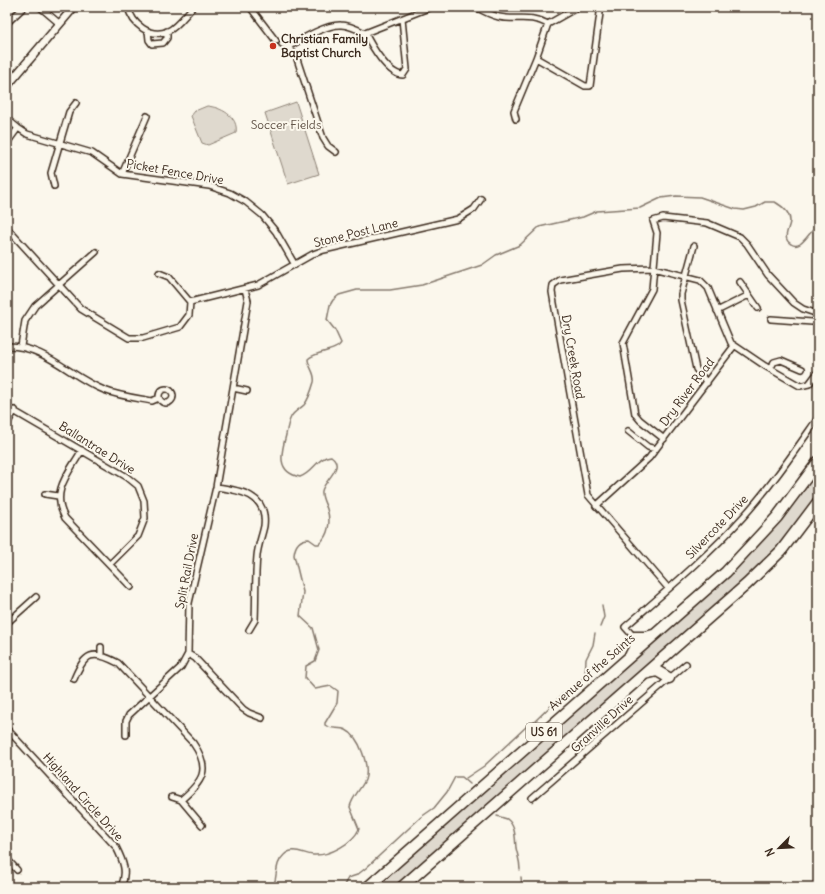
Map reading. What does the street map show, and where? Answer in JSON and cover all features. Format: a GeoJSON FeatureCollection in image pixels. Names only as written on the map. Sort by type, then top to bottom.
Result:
{"type":"FeatureCollection","features":[{"type":"Feature","properties":{"kind":"highway","name":"Avenue of the Saints"},"geometry":{"type":"LineString","coordinates":[[368,887],[630,657],[748,550],[777,517],[818,462]]}},
{"type":"Feature","properties":{"kind":"highway","name":"US 61"},"geometry":{"type":"LineString","coordinates":[[402,887],[765,567],[787,543],[818,502]]}},
{"type":"Feature","properties":{"kind":"highway"},"geometry":{"type":"LineString","coordinates":[[630,657],[636,645],[634,637],[646,637],[656,633]]}},
{"type":"Feature","properties":{"kind":"highway"},"geometry":{"type":"LineString","coordinates":[[669,678],[665,666],[670,652]]}},
{"type":"Feature","properties":{"kind":"highway"},"geometry":{"type":"LineString","coordinates":[[644,674],[657,671],[669,678]]}},
{"type":"Feature","properties":{"kind":"street"},"geometry":{"type":"LineString","coordinates":[[7,23],[24,7]]}},
{"type":"Feature","properties":{"kind":"street"},"geometry":{"type":"LineString","coordinates":[[40,7],[60,24]]}},
{"type":"Feature","properties":{"kind":"street"},"geometry":{"type":"LineString","coordinates":[[7,86],[74,7]]}},
{"type":"Feature","properties":{"kind":"street"},"geometry":{"type":"LineString","coordinates":[[128,7],[134,21],[148,31],[167,32],[174,27],[193,7]]}},
{"type":"Feature","properties":{"kind":"street"},"geometry":{"type":"LineString","coordinates":[[250,7],[276,41]]}},
{"type":"Feature","properties":{"kind":"street"},"geometry":{"type":"LineString","coordinates":[[365,33],[431,7]]}},
{"type":"Feature","properties":{"kind":"street"},"geometry":{"type":"LineString","coordinates":[[476,7],[486,13],[499,17],[536,18],[548,24]]}},
{"type":"Feature","properties":{"kind":"street"},"geometry":{"type":"LineString","coordinates":[[516,119],[514,110],[536,58],[548,24],[578,7]]}},
{"type":"Feature","properties":{"kind":"street"},"geometry":{"type":"LineString","coordinates":[[536,58],[585,86],[590,86],[600,13],[599,7]]}},
{"type":"Feature","properties":{"kind":"street"},"geometry":{"type":"LineString","coordinates":[[288,47],[299,40],[336,25],[349,26],[365,33],[374,50],[391,70],[397,75],[403,75],[408,69],[402,19]]}},
{"type":"Feature","properties":{"kind":"street"},"geometry":{"type":"LineString","coordinates":[[148,31],[149,40],[152,44],[156,45],[163,43],[167,38],[167,32]]}},
{"type":"Feature","properties":{"kind":"street"},"geometry":{"type":"LineString","coordinates":[[282,44],[288,47],[296,56],[323,138],[328,146],[336,152]]}},
{"type":"Feature","properties":{"kind":"street"},"geometry":{"type":"LineString","coordinates":[[54,186],[51,173],[69,112],[76,103]]}},
{"type":"Feature","properties":{"kind":"street"},"geometry":{"type":"LineString","coordinates":[[122,174],[147,116]]}},
{"type":"Feature","properties":{"kind":"street","name":"Picket Fence Drive"},"geometry":{"type":"LineString","coordinates":[[7,119],[27,134],[60,142],[92,153],[122,174],[209,186],[230,192],[246,202],[262,215],[276,232],[295,265]]}},
{"type":"Feature","properties":{"kind":"street"},"geometry":{"type":"LineString","coordinates":[[7,143],[18,128]]}},
{"type":"Feature","properties":{"kind":"street","name":"Stone Post Lane"},"geometry":{"type":"LineString","coordinates":[[190,302],[258,285],[324,250],[458,219],[474,209],[481,198]]}},
{"type":"Feature","properties":{"kind":"street"},"geometry":{"type":"LineString","coordinates":[[664,439],[640,420],[635,414],[623,343],[652,289],[657,232],[653,221],[663,218],[707,223],[744,240],[768,274],[794,303],[803,309],[815,313],[818,319],[812,322],[771,319]]}},
{"type":"Feature","properties":{"kind":"street"},"geometry":{"type":"LineString","coordinates":[[7,228],[57,285],[81,309],[129,338],[143,338],[180,327],[189,315],[190,302],[169,277],[159,273]]}},
{"type":"Feature","properties":{"kind":"street"},"geometry":{"type":"LineString","coordinates":[[694,246],[681,294],[681,300],[696,369],[707,383]]}},
{"type":"Feature","properties":{"kind":"street"},"geometry":{"type":"LineString","coordinates":[[21,346],[25,321],[35,306],[96,252]]}},
{"type":"Feature","properties":{"kind":"street","name":"Dry Creek Road"},"geometry":{"type":"LineString","coordinates":[[668,588],[588,495],[585,486],[552,292],[553,285],[560,280],[623,269],[654,268],[687,276],[705,283],[728,339],[734,346],[800,386],[809,384],[818,372]]}},
{"type":"Feature","properties":{"kind":"street"},"geometry":{"type":"LineString","coordinates":[[740,282],[758,308]]}},
{"type":"Feature","properties":{"kind":"street","name":"Split Rail Drive"},"geometry":{"type":"LineString","coordinates":[[188,654],[189,603],[201,545],[216,487],[248,301],[245,289]]}},
{"type":"Feature","properties":{"kind":"street"},"geometry":{"type":"LineString","coordinates":[[717,311],[749,295]]}},
{"type":"Feature","properties":{"kind":"street"},"geometry":{"type":"LineString","coordinates":[[7,346],[21,346],[34,351],[86,382],[105,391],[152,402],[159,398]]}},
{"type":"Feature","properties":{"kind":"street","name":"Dry River Road"},"geometry":{"type":"LineString","coordinates":[[596,506],[643,465],[734,346]]}},
{"type":"Feature","properties":{"kind":"street"},"geometry":{"type":"LineString","coordinates":[[770,369],[774,362],[780,360],[802,369]]}},
{"type":"Feature","properties":{"kind":"street"},"geometry":{"type":"LineString","coordinates":[[233,388],[247,391]]}},
{"type":"Feature","properties":{"kind":"street","name":"Ballantrae Drive"},"geometry":{"type":"LineString","coordinates":[[7,406],[127,477],[138,486],[144,501],[145,518],[138,536],[110,564]]}},
{"type":"Feature","properties":{"kind":"street"},"geometry":{"type":"LineString","coordinates":[[7,424],[15,410]]}},
{"type":"Feature","properties":{"kind":"street","name":"Silvercote Drive"},"geometry":{"type":"LineString","coordinates":[[634,637],[625,627],[706,555],[742,518],[774,480],[818,418]]}},
{"type":"Feature","properties":{"kind":"street"},"geometry":{"type":"LineString","coordinates":[[628,431],[648,447],[656,449]]}},
{"type":"Feature","properties":{"kind":"street"},"geometry":{"type":"LineString","coordinates":[[82,450],[61,487],[58,496],[60,508],[65,518],[131,587]]}},
{"type":"Feature","properties":{"kind":"street"},"geometry":{"type":"LineString","coordinates":[[216,487],[247,493],[256,500],[263,514],[264,525],[257,554],[255,620],[250,630]]}},
{"type":"Feature","properties":{"kind":"street"},"geometry":{"type":"LineString","coordinates":[[45,494],[58,496]]}},
{"type":"Feature","properties":{"kind":"street"},"geometry":{"type":"LineString","coordinates":[[7,623],[36,597]]}},
{"type":"Feature","properties":{"kind":"street"},"geometry":{"type":"LineString","coordinates":[[100,656],[101,648]]}},
{"type":"Feature","properties":{"kind":"street"},"geometry":{"type":"LineString","coordinates":[[126,735],[126,721],[129,715],[181,667],[188,654],[196,658],[243,709],[262,718]]}},
{"type":"Feature","properties":{"kind":"street"},"geometry":{"type":"LineString","coordinates":[[74,679],[81,662],[87,657],[100,656],[118,663],[200,753],[204,765],[203,776],[198,785],[180,800]]}},
{"type":"Feature","properties":{"kind":"street","name":"Granville Drive"},"geometry":{"type":"LineString","coordinates":[[532,798],[686,664]]}},
{"type":"Feature","properties":{"kind":"street","name":"Highland Circle Drive"},"geometry":{"type":"LineString","coordinates":[[7,729],[116,847],[124,862],[124,881],[121,887]]}},
{"type":"Feature","properties":{"kind":"street"},"geometry":{"type":"LineString","coordinates":[[172,797],[180,800],[202,825]]}},
{"type":"Feature","properties":{"kind":"street"},"geometry":{"type":"LineString","coordinates":[[7,860],[16,870]]}},
{"type":"Feature","properties":{"kind":"green space","name":"Soccer Fields"},"geometry":{"type":"Polygon","coordinates":[[[296,102],[319,174],[288,184],[265,113],[296,102]]]}},
{"type":"Feature","properties":{"kind":"green space"},"geometry":{"type":"Polygon","coordinates":[[[207,106],[223,110],[232,117],[235,122],[236,133],[208,145],[202,143],[191,116],[195,111],[207,106]]]}},
{"type":"Feature","properties":{"kind":"green space"},"geometry":{"type":"Polygon","coordinates":[[[818,467],[818,494],[781,543],[742,582],[397,887],[373,887],[662,634],[818,467]]]}},
{"type":"Feature","properties":{"kind":"waterway"},"geometry":{"type":"LineString","coordinates":[[273,887],[277,866],[287,852],[298,851],[313,855],[320,855],[340,848],[352,839],[359,829],[350,807],[365,780],[366,774],[365,760],[359,745],[351,733],[346,730],[325,725],[337,703],[338,691],[331,686],[315,689],[305,678],[306,666],[315,661],[319,650],[313,628],[300,616],[303,592],[294,555],[295,548],[300,541],[309,539],[316,544],[319,544],[327,532],[329,518],[322,491],[333,474],[336,465],[335,460],[331,456],[326,457],[300,477],[287,471],[282,461],[283,448],[290,419],[292,415],[306,403],[314,382],[314,376],[308,359],[316,354],[335,348],[341,343],[335,330],[327,320],[330,305],[333,300],[339,295],[357,290],[390,290],[422,285],[482,265],[496,255],[520,245],[539,227],[583,217],[597,211],[640,208],[661,198],[676,196],[700,197],[735,209],[744,210],[756,207],[765,202],[775,202],[783,207],[789,215],[790,224],[786,236],[788,242],[794,245],[799,245],[818,226]]}},
{"type":"Feature","properties":{"kind":"waterway"},"geometry":{"type":"LineString","coordinates":[[600,627],[604,617],[602,605]]}},
{"type":"Feature","properties":{"kind":"waterway"},"geometry":{"type":"LineString","coordinates":[[466,778],[484,766],[585,676],[586,659],[593,645],[595,633]]}},
{"type":"Feature","properties":{"kind":"waterway"},"geometry":{"type":"LineString","coordinates":[[343,887],[348,878],[357,875],[366,868],[421,817],[434,808],[447,792],[455,777],[462,777],[470,784]]}},
{"type":"Feature","properties":{"kind":"waterway"},"geometry":{"type":"LineString","coordinates":[[497,816],[507,819],[512,825],[520,870]]}},
{"type":"Feature","properties":{"kind":"waterway"},"geometry":{"type":"LineString","coordinates":[[521,877],[522,887]]}},
{"type":"Feature","properties":{"kind":"place","name":"Christian Family Baptist Church"},"geometry":{"type":"Point","coordinates":[273,46]}}]}
